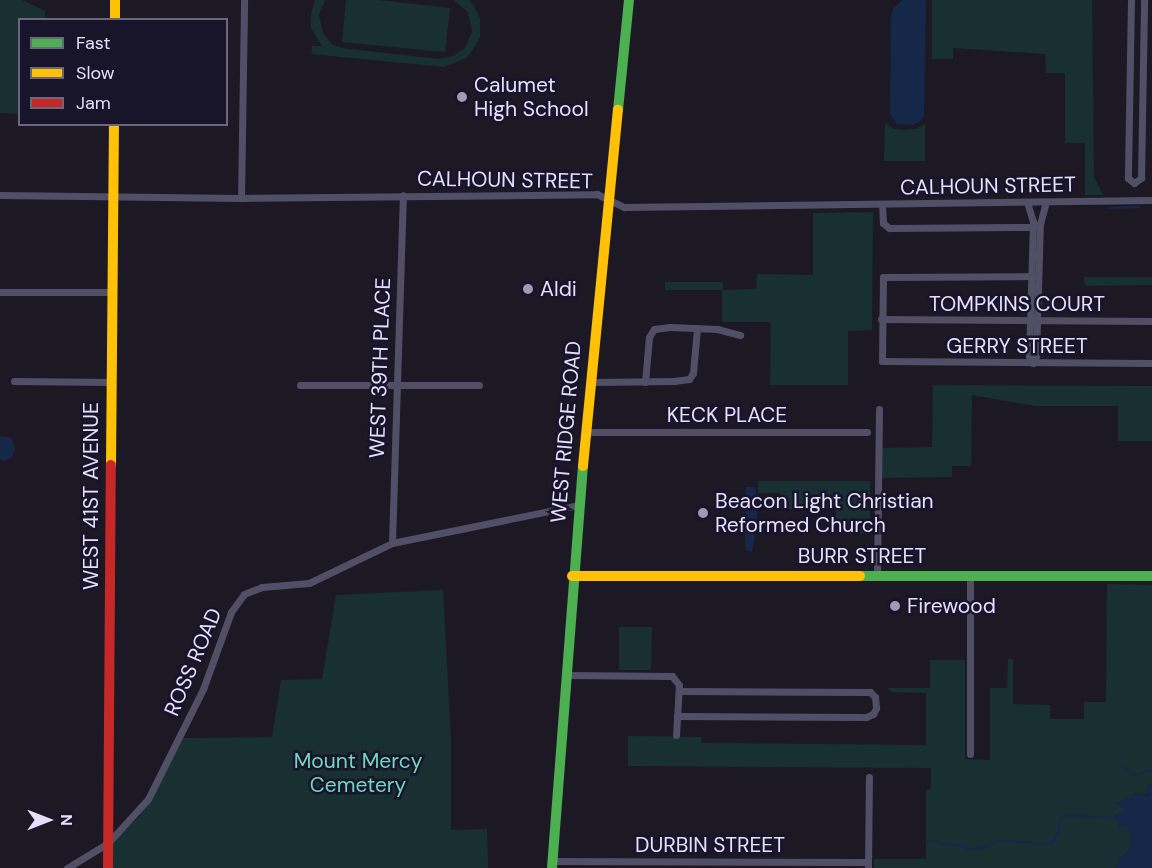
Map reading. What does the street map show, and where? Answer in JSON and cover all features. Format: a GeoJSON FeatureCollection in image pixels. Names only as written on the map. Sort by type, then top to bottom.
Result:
{"type":"FeatureCollection","features":[{"type":"Feature","properties":{"kind":"main road"},"geometry":{"type":"LineString","coordinates":[[115,0],[115,18]]}},
{"type":"Feature","properties":{"kind":"main road","name":"WEST RIDGE ROAD"},"geometry":{"type":"LineString","coordinates":[[552,865],[572,576],[629,0]]}},
{"type":"Feature","properties":{"kind":"main road","name":"WEST 41ST AVENUE"},"geometry":{"type":"LineString","coordinates":[[108,868],[114,126]]}},
{"type":"Feature","properties":{"kind":"main road","name":"BURR STREET"},"geometry":{"type":"LineString","coordinates":[[572,576],[1152,576]]}},
{"type":"Feature","properties":{"kind":"street"},"geometry":{"type":"LineString","coordinates":[[242,198],[244,0]]}},
{"type":"Feature","properties":{"kind":"street"},"geometry":{"type":"LineString","coordinates":[[1131,3],[1144,3],[1141,178],[1134,183],[1128,178],[1131,3]]}},
{"type":"Feature","properties":{"kind":"street","name":"CALHOUN STREET"},"geometry":{"type":"LineString","coordinates":[[0,195],[242,198],[597,194],[624,207],[1152,200]]}},
{"type":"Feature","properties":{"kind":"street","name":"WEST 39TH PLACE"},"geometry":{"type":"LineString","coordinates":[[392,543],[403,195]]}},
{"type":"Feature","properties":{"kind":"street"},"geometry":{"type":"LineString","coordinates":[[1027,202],[1033,227],[1035,276]]}},
{"type":"Feature","properties":{"kind":"street"},"geometry":{"type":"LineString","coordinates":[[1033,362],[1035,356],[1033,321],[1035,276],[1040,219],[1046,202]]}},
{"type":"Feature","properties":{"kind":"street","name":"CALHOUN STREET"},"geometry":{"type":"LineString","coordinates":[[882,204],[885,226],[1033,227]]}},
{"type":"Feature","properties":{"kind":"street"},"geometry":{"type":"LineString","coordinates":[[881,319],[883,277],[1035,276]]}},
{"type":"Feature","properties":{"kind":"street"},"geometry":{"type":"LineString","coordinates":[[0,291],[112,292]]}},
{"type":"Feature","properties":{"kind":"street","name":"TOMPKINS COURT"},"geometry":{"type":"LineString","coordinates":[[881,319],[1152,321]]}},
{"type":"Feature","properties":{"kind":"street","name":"GERRY STREET"},"geometry":{"type":"LineString","coordinates":[[881,319],[882,361],[1152,363]]}},
{"type":"Feature","properties":{"kind":"street"},"geometry":{"type":"LineString","coordinates":[[645,382],[652,331],[665,327],[697,328],[720,329],[740,334]]}},
{"type":"Feature","properties":{"kind":"street"},"geometry":{"type":"LineString","coordinates":[[591,382],[677,381],[691,377],[697,328]]}},
{"type":"Feature","properties":{"kind":"street"},"geometry":{"type":"LineString","coordinates":[[14,381],[112,382]]}},
{"type":"Feature","properties":{"kind":"street"},"geometry":{"type":"LineString","coordinates":[[300,385],[479,385]]}},
{"type":"Feature","properties":{"kind":"street"},"geometry":{"type":"LineString","coordinates":[[877,576],[879,409]]}},
{"type":"Feature","properties":{"kind":"street","name":"KECK PLACE"},"geometry":{"type":"LineString","coordinates":[[586,432],[867,432]]}},
{"type":"Feature","properties":{"kind":"street","name":"ROSS ROAD"},"geometry":{"type":"LineString","coordinates":[[67,868],[108,843],[148,799],[202,689],[231,612],[244,594],[262,587],[309,583],[392,543],[579,505]]}},
{"type":"Feature","properties":{"kind":"street"},"geometry":{"type":"LineString","coordinates":[[970,576],[970,754]]}},
{"type":"Feature","properties":{"kind":"street"},"geometry":{"type":"LineString","coordinates":[[565,675],[669,675],[677,680],[679,691],[676,735]]}},
{"type":"Feature","properties":{"kind":"street"},"geometry":{"type":"LineString","coordinates":[[677,716],[864,717],[873,714],[876,708],[875,697],[870,692],[679,691]]}},
{"type":"Feature","properties":{"kind":"street"},"geometry":{"type":"LineString","coordinates":[[868,865],[869,777]]}},
{"type":"Feature","properties":{"kind":"street","name":"DURBIN STREET"},"geometry":{"type":"LineString","coordinates":[[552,865],[868,865]]}},
{"type":"Feature","properties":{"kind":"green space"},"geometry":{"type":"Polygon","coordinates":[[[0,0],[22,0],[45,11],[45,18],[18,18],[18,114],[0,113],[0,0]]]}},
{"type":"Feature","properties":{"kind":"green space"},"geometry":{"type":"Polygon","coordinates":[[[315,0],[325,0],[319,15],[323,33],[332,44],[341,48],[439,59],[453,56],[465,48],[472,31],[468,12],[454,0],[469,0],[475,8],[480,19],[480,38],[467,58],[444,67],[311,54],[312,46],[322,46],[311,28],[311,14],[315,0]]]}},
{"type":"Feature","properties":{"kind":"green space"},"geometry":{"type":"Polygon","coordinates":[[[346,0],[378,0],[450,8],[445,52],[342,42],[346,0]]]}},
{"type":"Feature","properties":{"kind":"green space"},"geometry":{"type":"Polygon","coordinates":[[[932,0],[1092,0],[1094,177],[1103,195],[1085,195],[1085,143],[1065,143],[1065,73],[1046,73],[1045,54],[953,48],[953,59],[932,59],[932,0]]]}},
{"type":"Feature","properties":{"kind":"green space"},"geometry":{"type":"Polygon","coordinates":[[[885,123],[894,129],[903,130],[916,129],[925,124],[925,161],[884,161],[885,123]]]}},
{"type":"Feature","properties":{"kind":"green space"},"geometry":{"type":"Polygon","coordinates":[[[873,212],[872,330],[848,331],[848,385],[770,385],[771,322],[722,322],[722,290],[665,290],[665,282],[723,282],[723,290],[756,289],[757,274],[813,275],[813,213],[873,212]]]}},
{"type":"Feature","properties":{"kind":"green space"},"geometry":{"type":"Polygon","coordinates":[[[1084,277],[1152,277],[1152,285],[1085,286],[1084,277]]]}},
{"type":"Feature","properties":{"kind":"green space"},"geometry":{"type":"Polygon","coordinates":[[[933,385],[1152,386],[1152,441],[1118,441],[1118,406],[1036,406],[972,395],[971,466],[952,466],[952,477],[882,478],[882,448],[932,447],[933,385]]]}},
{"type":"Feature","properties":{"kind":"green space"},"geometry":{"type":"Polygon","coordinates":[[[758,481],[870,481],[870,534],[837,534],[836,509],[780,509],[780,493],[758,493],[758,481]]]}},
{"type":"Feature","properties":{"kind":"green space"},"geometry":{"type":"Polygon","coordinates":[[[1107,584],[1152,585],[1152,784],[1148,785],[1145,793],[1151,795],[1135,794],[1127,800],[1116,803],[1127,810],[1114,816],[1128,827],[1131,839],[1127,854],[1119,857],[1116,868],[874,868],[874,859],[926,859],[926,790],[931,790],[931,768],[628,766],[628,736],[701,737],[702,743],[926,745],[926,693],[892,692],[887,688],[930,688],[930,660],[965,660],[965,759],[990,760],[990,688],[1007,688],[1008,659],[1013,659],[1013,704],[1050,705],[1050,719],[1084,719],[1084,702],[1106,702],[1107,584]]]}},
{"type":"Feature","properties":{"kind":"green space","name":"Mount Mercy Cemetery"},"geometry":{"type":"Polygon","coordinates":[[[443,590],[451,738],[451,830],[487,829],[488,868],[110,868],[111,843],[139,817],[183,738],[272,737],[281,680],[322,679],[336,595],[443,590]]]}},
{"type":"Feature","properties":{"kind":"green space"},"geometry":{"type":"Polygon","coordinates":[[[619,627],[652,627],[651,670],[619,670],[619,627]]]}},
{"type":"Feature","properties":{"kind":"water"},"geometry":{"type":"Polygon","coordinates":[[[903,0],[926,0],[924,116],[922,120],[912,125],[897,124],[890,114],[891,18],[893,8],[903,0]]]}},
{"type":"Feature","properties":{"kind":"water"},"geometry":{"type":"Polygon","coordinates":[[[0,436],[11,438],[15,449],[12,457],[5,461],[0,460],[0,436]]]}},
{"type":"Feature","properties":{"kind":"water"},"geometry":{"type":"Polygon","coordinates":[[[746,487],[755,487],[756,490],[757,521],[752,552],[745,550],[746,487]]]}},
{"type":"Feature","properties":{"kind":"water"},"geometry":{"type":"Polygon","coordinates":[[[1152,784],[1152,868],[1116,868],[1119,857],[1127,854],[1131,839],[1128,827],[1118,827],[1119,821],[1111,818],[1126,810],[1116,803],[1140,793],[1145,796],[1151,795],[1145,793],[1148,785],[1152,784]]]}},
{"type":"Feature","properties":{"kind":"waterway"},"geometry":{"type":"LineString","coordinates":[[1109,208],[1139,207]]}},
{"type":"Feature","properties":{"kind":"waterway"},"geometry":{"type":"LineString","coordinates":[[1122,766],[1135,775],[1152,770]]}},
{"type":"Feature","properties":{"kind":"waterway"},"geometry":{"type":"LineString","coordinates":[[926,841],[935,841],[946,846],[961,844],[968,849],[983,848],[997,841],[1052,843],[1059,832],[1060,821],[1066,815],[1113,818]]}},
{"type":"Feature","properties":{"kind":"traffic: fast"},"geometry":{"type":"LineString","coordinates":[[618,110],[629,0]]}},
{"type":"Feature","properties":{"kind":"traffic: fast"},"geometry":{"type":"LineString","coordinates":[[552,868],[583,466]]}},
{"type":"Feature","properties":{"kind":"traffic: fast"},"geometry":{"type":"LineString","coordinates":[[860,576],[1152,576]]}},
{"type":"Feature","properties":{"kind":"traffic: slow"},"geometry":{"type":"LineString","coordinates":[[115,0],[115,18]]}},
{"type":"Feature","properties":{"kind":"traffic: slow"},"geometry":{"type":"LineString","coordinates":[[583,466],[618,110]]}},
{"type":"Feature","properties":{"kind":"traffic: slow"},"geometry":{"type":"LineString","coordinates":[[111,465],[114,126]]}},
{"type":"Feature","properties":{"kind":"traffic: slow"},"geometry":{"type":"LineString","coordinates":[[572,576],[860,576]]}},
{"type":"Feature","properties":{"kind":"traffic: jam"},"geometry":{"type":"LineString","coordinates":[[108,868],[111,465]]}},
{"type":"Feature","properties":{"kind":"place","name":"Calumet High School"},"geometry":{"type":"Point","coordinates":[462,97]}},
{"type":"Feature","properties":{"kind":"place","name":"Aldi"},"geometry":{"type":"Point","coordinates":[528,289]}},
{"type":"Feature","properties":{"kind":"place","name":"Beacon Light Christian Reformed Church"},"geometry":{"type":"Point","coordinates":[703,513]}},
{"type":"Feature","properties":{"kind":"place","name":"Firewood"},"geometry":{"type":"Point","coordinates":[895,606]}}]}
